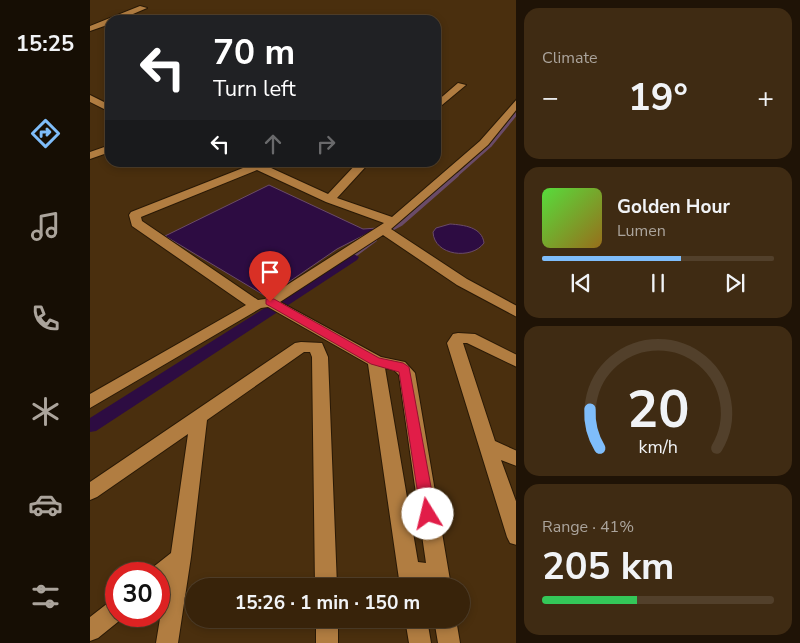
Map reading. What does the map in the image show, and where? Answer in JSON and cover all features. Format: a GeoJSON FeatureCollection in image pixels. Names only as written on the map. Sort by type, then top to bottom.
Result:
{"type":"FeatureCollection","features":[{"type":"Feature","properties":{"kind":"street"},"geometry":{"type":"LineString","coordinates":[[124,15],[143,8]]}},
{"type":"Feature","properties":{"kind":"street"},"geometry":{"type":"LineString","coordinates":[[90,29],[105,23]]}},
{"type":"Feature","properties":{"kind":"street"},"geometry":{"type":"LineString","coordinates":[[441,103],[461,85]]}},
{"type":"Feature","properties":{"kind":"street"},"geometry":{"type":"LineString","coordinates":[[90,98],[105,106]]}},
{"type":"Feature","properties":{"kind":"street"},"geometry":{"type":"LineString","coordinates":[[90,402],[263,304],[388,226],[484,143],[516,102]]}},
{"type":"Feature","properties":{"kind":"street"},"geometry":{"type":"LineString","coordinates":[[90,156],[105,150]]}},
{"type":"Feature","properties":{"kind":"street"},"geometry":{"type":"LineString","coordinates":[[247,167],[140,212],[136,215],[136,223],[263,304],[376,361],[399,366],[407,373],[439,578]]}},
{"type":"Feature","properties":{"kind":"street"},"geometry":{"type":"LineString","coordinates":[[257,167],[388,226],[462,282],[516,313]]}},
{"type":"Feature","properties":{"kind":"street"},"geometry":{"type":"LineString","coordinates":[[330,199],[360,167]]}},
{"type":"Feature","properties":{"kind":"street"},"geometry":{"type":"LineString","coordinates":[[516,362],[470,338],[458,338],[456,340],[516,537]]}},
{"type":"Feature","properties":{"kind":"street"},"geometry":{"type":"LineString","coordinates":[[90,492],[301,347],[316,347],[320,357],[326,578]]}},
{"type":"Feature","properties":{"kind":"street"},"geometry":{"type":"LineString","coordinates":[[376,361],[409,578]]}},
{"type":"Feature","properties":{"kind":"street"},"geometry":{"type":"LineString","coordinates":[[167,643],[181,557],[199,416]]}},
{"type":"Feature","properties":{"kind":"street"},"geometry":{"type":"LineString","coordinates":[[488,445],[516,459]]}},
{"type":"Feature","properties":{"kind":"street"},"geometry":{"type":"LineString","coordinates":[[170,566],[181,557]]}},
{"type":"Feature","properties":{"kind":"street"},"geometry":{"type":"LineString","coordinates":[[90,631],[105,619]]}},
{"type":"Feature","properties":{"kind":"street"},"geometry":{"type":"LineString","coordinates":[[327,628],[328,643]]}},
{"type":"Feature","properties":{"kind":"street"},"geometry":{"type":"LineString","coordinates":[[418,628],[420,643]]}},
{"type":"Feature","properties":{"kind":"street"},"geometry":{"type":"LineString","coordinates":[[446,628],[449,643]]}},
{"type":"Feature","properties":{"kind":"shaded area"},"geometry":{"type":"Polygon","coordinates":[[[269,185],[363,229],[378,228],[337,249],[267,297],[165,236],[269,185]]]}},
{"type":"Feature","properties":{"kind":"shaded area"},"geometry":{"type":"Polygon","coordinates":[[[450,224],[466,226],[476,230],[480,233],[484,243],[471,252],[454,253],[446,251],[435,240],[433,232],[436,228],[450,224]]]}},
{"type":"Feature","properties":{"kind":"waterway"},"geometry":{"type":"LineString","coordinates":[[455,177],[490,146],[516,114]]}},
{"type":"Feature","properties":{"kind":"waterway"},"geometry":{"type":"LineString","coordinates":[[388,231],[401,224],[457,175]]}},
{"type":"Feature","properties":{"kind":"waterway"},"geometry":{"type":"LineString","coordinates":[[352,257],[375,240]]}},
{"type":"Feature","properties":{"kind":"waterway"},"geometry":{"type":"LineString","coordinates":[[90,426],[352,257]]}},
{"type":"Feature","properties":{"kind":"route"},"geometry":{"type":"LineString","coordinates":[[270,302],[376,361],[399,366],[405,370],[407,373],[428,514]]}}]}
